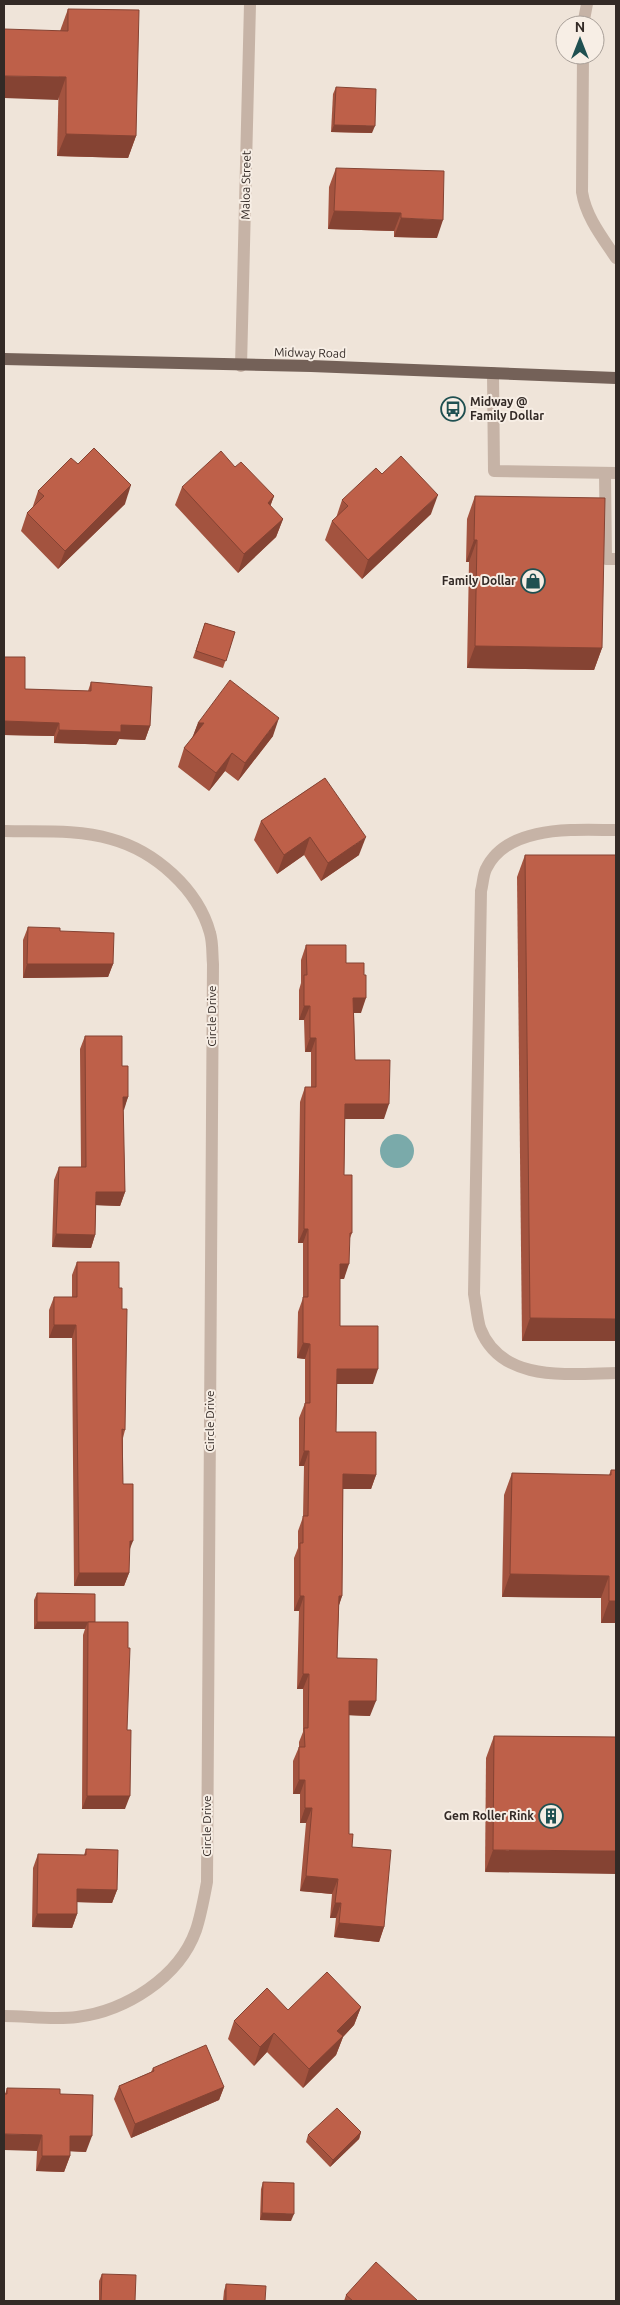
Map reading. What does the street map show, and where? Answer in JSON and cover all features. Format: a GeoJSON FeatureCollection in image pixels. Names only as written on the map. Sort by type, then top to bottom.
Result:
{"type":"FeatureCollection","features":[{"type":"Feature","properties":{"kind":"main road","name":"Midway Road"},"geometry":{"type":"LineString","coordinates":[[4,359],[241,366],[311,366],[616,378]]}},
{"type":"Feature","properties":{"kind":"street","name":"Maloa Street"},"geometry":{"type":"LineString","coordinates":[[241,366],[250,4]]}},
{"type":"Feature","properties":{"kind":"street"},"geometry":{"type":"LineString","coordinates":[[583,65],[582,192],[584,205],[592,222],[616,258]]}},
{"type":"Feature","properties":{"kind":"street"},"geometry":{"type":"LineString","coordinates":[[493,374],[494,471],[611,473],[606,559],[616,559]]}},
{"type":"Feature","properties":{"kind":"street"},"geometry":{"type":"LineString","coordinates":[[616,830],[551,830],[524,837],[500,850],[486,869],[482,891],[474,1294],[480,1328],[494,1352],[520,1368],[552,1374],[616,1373]]}},
{"type":"Feature","properties":{"kind":"street","name":"Circle Drive"},"geometry":{"type":"LineString","coordinates":[[4,831],[78,833],[111,839],[161,864],[182,884],[199,907],[210,934],[213,964],[207,1882],[203,1907],[195,1932],[179,1959],[159,1981],[135,1998],[108,2010],[76,2017],[4,2016]]}},
{"type":"Feature","properties":{"kind":"water"},"geometry":{"type":"Polygon","coordinates":[[[397,1134],[409,1139],[414,1151],[409,1163],[397,1168],[385,1163],[380,1151],[385,1139],[397,1134]]]}},
{"type":"Feature","properties":{"kind":"building"},"geometry":{"type":"Polygon","coordinates":[[[68,9],[139,10],[136,136],[66,134],[66,77],[4,76],[4,29],[68,31],[68,9]]]}},
{"type":"Feature","properties":{"kind":"building"},"geometry":{"type":"Polygon","coordinates":[[[336,87],[376,89],[375,126],[334,125],[336,87]]]}},
{"type":"Feature","properties":{"kind":"building"},"geometry":{"type":"Polygon","coordinates":[[[336,168],[444,171],[443,220],[401,218],[401,213],[334,211],[336,168]]]}},
{"type":"Feature","properties":{"kind":"building"},"geometry":{"type":"Polygon","coordinates":[[[94,448],[131,485],[65,551],[27,513],[44,496],[38,491],[71,458],[78,464],[94,448]]]}},
{"type":"Feature","properties":{"kind":"building"},"geometry":{"type":"Polygon","coordinates":[[[221,451],[235,467],[241,462],[274,496],[268,503],[283,519],[244,554],[182,487],[221,451]]]}},
{"type":"Feature","properties":{"kind":"building"},"geometry":{"type":"Polygon","coordinates":[[[401,456],[438,495],[368,560],[332,521],[348,506],[342,500],[376,468],[382,474],[401,456]]]}},
{"type":"Feature","properties":{"kind":"building","name":"Family Dollar"},"geometry":{"type":"Polygon","coordinates":[[[475,496],[605,498],[602,648],[475,646],[477,540],[474,540],[475,496]]]}},
{"type":"Feature","properties":{"kind":"building"},"geometry":{"type":"Polygon","coordinates":[[[205,623],[235,632],[226,661],[196,651],[205,623]]]}},
{"type":"Feature","properties":{"kind":"building"},"geometry":{"type":"Polygon","coordinates":[[[4,657],[25,657],[25,689],[91,691],[91,682],[152,687],[150,726],[121,725],[121,732],[59,730],[59,723],[4,721],[4,657]]]}},
{"type":"Feature","properties":{"kind":"building"},"geometry":{"type":"Polygon","coordinates":[[[230,680],[279,718],[245,763],[232,753],[216,773],[184,748],[204,723],[198,723],[230,680]]]}},
{"type":"Feature","properties":{"kind":"building"},"geometry":{"type":"Polygon","coordinates":[[[325,778],[366,837],[328,863],[310,837],[284,855],[261,821],[325,778]]]}},
{"type":"Feature","properties":{"kind":"building"},"geometry":{"type":"Polygon","coordinates":[[[525,855],[616,855],[616,1319],[530,1318],[525,855]]]}},
{"type":"Feature","properties":{"kind":"building"},"geometry":{"type":"Polygon","coordinates":[[[28,927],[60,928],[60,931],[114,933],[113,964],[27,964],[28,927]]]}},
{"type":"Feature","properties":{"kind":"building"},"geometry":{"type":"Polygon","coordinates":[[[306,945],[346,945],[346,963],[364,963],[366,998],[353,998],[355,1060],[390,1060],[389,1104],[345,1104],[344,1175],[352,1175],[352,1233],[350,1233],[349,1264],[340,1264],[340,1326],[378,1326],[378,1369],[337,1369],[336,1432],[376,1432],[376,1475],[343,1474],[342,1596],[339,1596],[337,1658],[377,1659],[376,1701],[349,1701],[349,1834],[353,1834],[352,1847],[391,1850],[384,1927],[339,1923],[341,1903],[335,1903],[338,1879],[306,1876],[312,1808],[305,1808],[305,1780],[299,1780],[299,1747],[305,1747],[304,1728],[308,1728],[309,1674],[303,1674],[304,1596],[300,1596],[300,1543],[303,1543],[303,1516],[308,1516],[309,1451],[304,1451],[305,1403],[310,1403],[310,1344],[303,1343],[303,1297],[308,1297],[308,1229],[304,1229],[305,1087],[316,1087],[316,1038],[310,1038],[310,1006],[304,1006],[304,975],[307,975],[306,945]]]}},
{"type":"Feature","properties":{"kind":"building"},"geometry":{"type":"Polygon","coordinates":[[[85,1036],[122,1036],[122,1066],[128,1066],[128,1097],[123,1097],[125,1192],[96,1192],[95,1235],[56,1234],[59,1167],[86,1167],[85,1036]]]}},
{"type":"Feature","properties":{"kind":"building"},"geometry":{"type":"Polygon","coordinates":[[[77,1262],[119,1262],[119,1288],[122,1288],[122,1309],[127,1309],[125,1430],[122,1429],[123,1484],[133,1484],[133,1541],[130,1541],[129,1573],[79,1573],[76,1325],[54,1325],[54,1297],[77,1297],[77,1262]]]}},
{"type":"Feature","properties":{"kind":"building"},"geometry":{"type":"Polygon","coordinates":[[[611,1470],[616,1470],[616,1601],[609,1601],[609,1576],[510,1574],[512,1473],[611,1475],[611,1470]]]}},
{"type":"Feature","properties":{"kind":"building"},"geometry":{"type":"Polygon","coordinates":[[[37,1593],[95,1594],[95,1622],[37,1622],[37,1593]]]}},
{"type":"Feature","properties":{"kind":"building"},"geometry":{"type":"Polygon","coordinates":[[[88,1622],[128,1622],[128,1648],[130,1648],[127,1730],[131,1730],[130,1796],[87,1796],[88,1622]]]}},
{"type":"Feature","properties":{"kind":"building","name":"Gem Roller Rink"},"geometry":{"type":"Polygon","coordinates":[[[494,1736],[616,1737],[616,1851],[493,1850],[494,1736]]]}},
{"type":"Feature","properties":{"kind":"building"},"geometry":{"type":"Polygon","coordinates":[[[86,1849],[118,1850],[117,1890],[77,1889],[77,1914],[37,1914],[38,1854],[86,1855],[86,1849]]]}},
{"type":"Feature","properties":{"kind":"building"},"geometry":{"type":"Polygon","coordinates":[[[327,1972],[361,2007],[337,2031],[343,2036],[309,2069],[274,2033],[260,2047],[234,2021],[267,1988],[288,2010],[327,1972]]]}},
{"type":"Feature","properties":{"kind":"building"},"geometry":{"type":"Polygon","coordinates":[[[206,2045],[224,2087],[135,2124],[119,2086],[154,2071],[153,2068],[206,2045]]]}},
{"type":"Feature","properties":{"kind":"building"},"geometry":{"type":"Polygon","coordinates":[[[7,2088],[60,2089],[60,2094],[93,2095],[92,2136],[70,2136],[70,2156],[42,2156],[42,2135],[4,2134],[4,2094],[7,2094],[7,2088]]]}},
{"type":"Feature","properties":{"kind":"building"},"geometry":{"type":"Polygon","coordinates":[[[337,2108],[361,2132],[333,2160],[308,2135],[337,2108]]]}},
{"type":"Feature","properties":{"kind":"building"},"geometry":{"type":"Polygon","coordinates":[[[263,2182],[294,2183],[294,2214],[262,2213],[263,2182]]]}},
{"type":"Feature","properties":{"kind":"building"},"geometry":{"type":"Polygon","coordinates":[[[376,2262],[418,2301],[353,2301],[346,2295],[376,2262]]]}},
{"type":"Feature","properties":{"kind":"building"},"geometry":{"type":"Polygon","coordinates":[[[102,2274],[136,2275],[135,2301],[101,2301],[102,2274]]]}},
{"type":"Feature","properties":{"kind":"building"},"geometry":{"type":"Polygon","coordinates":[[[226,2284],[266,2286],[265,2301],[226,2301],[226,2284]]]}},
{"type":"Feature","properties":{"kind":"place","name":"Midway @ Family Dollar"},"geometry":{"type":"Point","coordinates":[453,409]}},
{"type":"Feature","properties":{"kind":"place","name":"Family Dollar"},"geometry":{"type":"Point","coordinates":[533,581]}},
{"type":"Feature","properties":{"kind":"place","name":"Gem Roller Rink"},"geometry":{"type":"Point","coordinates":[551,1816]}}]}
